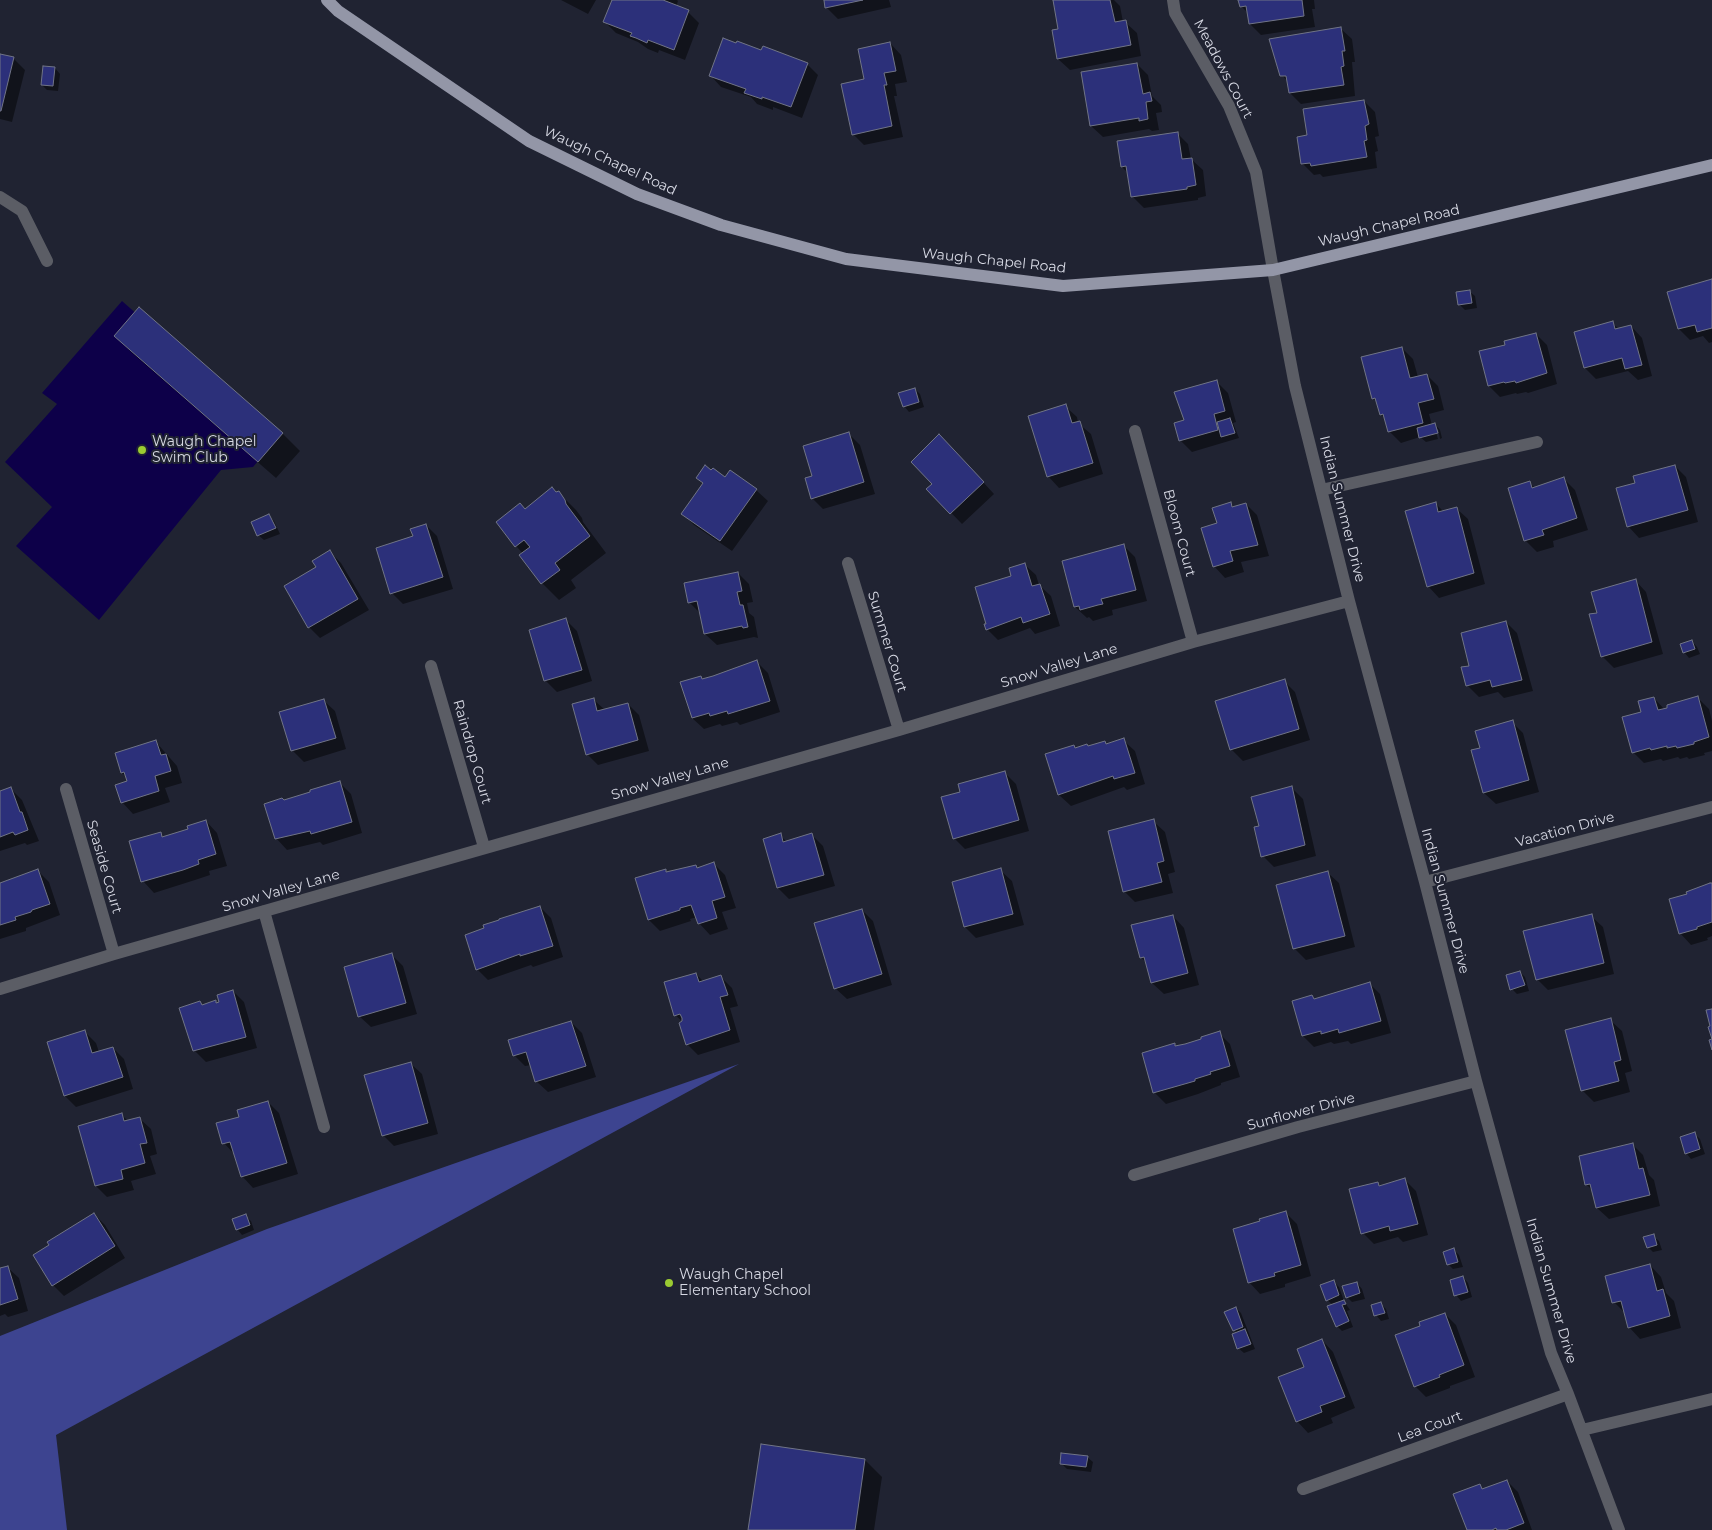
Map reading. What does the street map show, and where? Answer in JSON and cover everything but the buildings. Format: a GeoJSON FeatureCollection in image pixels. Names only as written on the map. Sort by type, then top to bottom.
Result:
{"type":"FeatureCollection","features":[{"type":"Feature","properties":{"kind":"main road","name":"Waugh Chapel Road"},"geometry":{"type":"LineString","coordinates":[[327,0],[338,11],[529,141],[637,194],[721,225],[846,259],[1063,286],[1272,270],[1712,166]]}},
{"type":"Feature","properties":{"kind":"street","name":"Meadows Court"},"geometry":{"type":"LineString","coordinates":[[1173,0],[1176,12],[1229,106],[1256,172],[1272,270]]}},
{"type":"Feature","properties":{"kind":"street"},"geometry":{"type":"LineString","coordinates":[[0,196],[22,211],[47,260]]}},
{"type":"Feature","properties":{"kind":"street","name":"Indian Summer Drive"},"geometry":{"type":"LineString","coordinates":[[1272,270],[1295,386],[1321,490],[1476,1081],[1551,1353],[1619,1530]]}},
{"type":"Feature","properties":{"kind":"street","name":"Bloom Court"},"geometry":{"type":"LineString","coordinates":[[1135,432],[1193,642]]}},
{"type":"Feature","properties":{"kind":"street"},"geometry":{"type":"LineString","coordinates":[[1321,490],[1536,442]]}},
{"type":"Feature","properties":{"kind":"street","name":"Summer Court"},"geometry":{"type":"LineString","coordinates":[[848,563],[899,730]]}},
{"type":"Feature","properties":{"kind":"street","name":"Snow Valley Lane"},"geometry":{"type":"LineString","coordinates":[[0,989],[484,847],[899,730],[1193,642],[1350,601]]}},
{"type":"Feature","properties":{"kind":"street","name":"Raindrop Court"},"geometry":{"type":"LineString","coordinates":[[431,666],[484,847]]}},
{"type":"Feature","properties":{"kind":"street","name":"Seaside Court"},"geometry":{"type":"LineString","coordinates":[[66,789],[114,954]]}},
{"type":"Feature","properties":{"kind":"street","name":"Vacation Drive"},"geometry":{"type":"LineString","coordinates":[[1425,882],[1712,807]]}},
{"type":"Feature","properties":{"kind":"street"},"geometry":{"type":"LineString","coordinates":[[264,912],[324,1127]]}},
{"type":"Feature","properties":{"kind":"street","name":"Sunflower Drive"},"geometry":{"type":"LineString","coordinates":[[1134,1175],[1298,1127],[1476,1081]]}},
{"type":"Feature","properties":{"kind":"street","name":"Lea Court"},"geometry":{"type":"LineString","coordinates":[[1303,1489],[1568,1394]]}},
{"type":"Feature","properties":{"kind":"street"},"geometry":{"type":"LineString","coordinates":[[1582,1430],[1712,1398]]}},
{"type":"Feature","properties":{"kind":"shaded area","name":"Waugh Chapel Swim Club"},"geometry":{"type":"Polygon","coordinates":[[[122,301],[278,438],[253,467],[221,470],[99,620],[16,546],[52,507],[5,462],[57,404],[42,393],[122,301]]]}},
{"type":"Feature","properties":{"kind":"shaded area"},"geometry":{"type":"Polygon","coordinates":[[[739,1064],[56,1435],[67,1530],[0,1530],[0,1336],[267,1229],[739,1064]]]}},
{"type":"Feature","properties":{"kind":"place","name":"Waugh Chapel Swim Club"},"geometry":{"type":"Point","coordinates":[142,450]}},
{"type":"Feature","properties":{"kind":"place","name":"Waugh Chapel Elementary School"},"geometry":{"type":"Point","coordinates":[669,1283]}}]}
